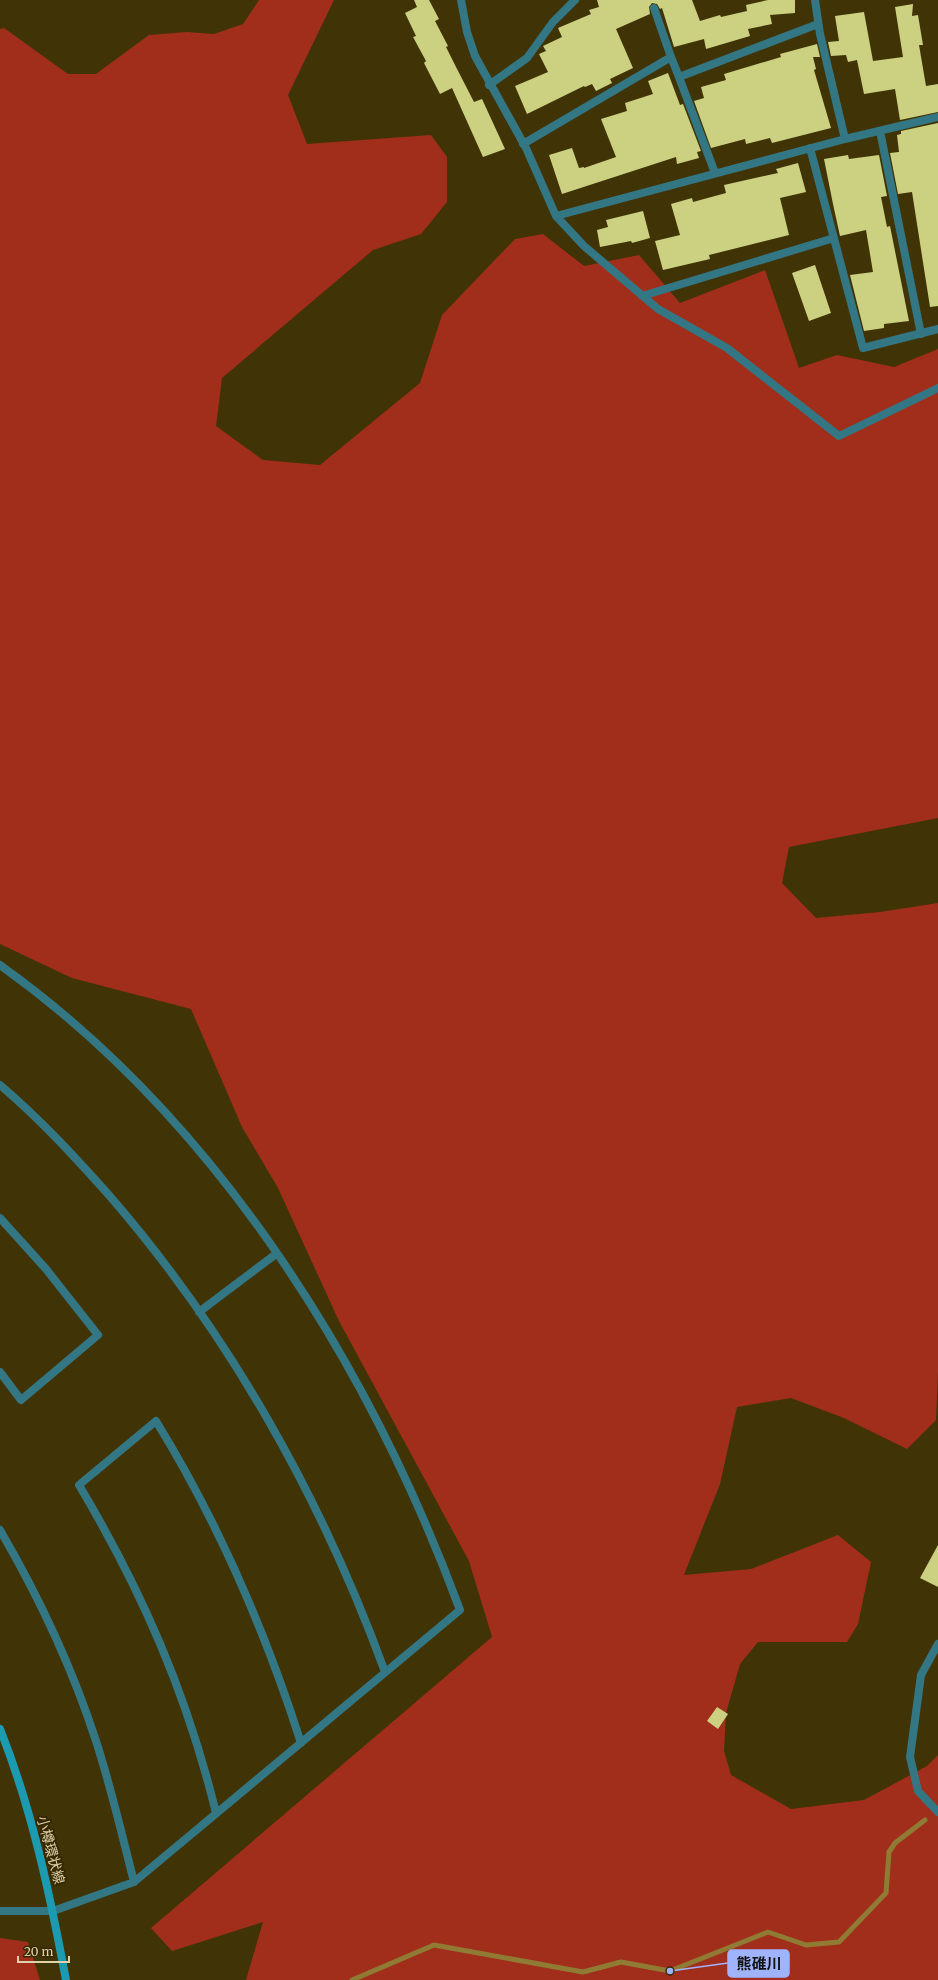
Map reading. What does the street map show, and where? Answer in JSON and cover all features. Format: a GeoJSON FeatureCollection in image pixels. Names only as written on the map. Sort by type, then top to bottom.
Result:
{"type":"FeatureCollection","features":[{"type":"Feature","properties":{"kind":"main road","name":"小樽環状線"},"geometry":{"type":"LineString","coordinates":[[0,1729],[21,1787],[53,1911],[66,1980]]}},
{"type":"Feature","properties":{"kind":"street"},"geometry":{"type":"LineString","coordinates":[[461,0],[467,32],[473,50],[490,85],[523,144],[556,216],[584,246],[642,296],[658,309],[727,348],[839,436],[938,388]]}},
{"type":"Feature","properties":{"kind":"street"},"geometry":{"type":"LineString","coordinates":[[490,85],[527,58],[553,22],[576,0]]}},
{"type":"Feature","properties":{"kind":"street"},"geometry":{"type":"LineString","coordinates":[[815,0],[818,24],[845,139]]}},
{"type":"Feature","properties":{"kind":"street"},"geometry":{"type":"LineString","coordinates":[[654,8],[715,173]]}},
{"type":"Feature","properties":{"kind":"street"},"geometry":{"type":"LineString","coordinates":[[679,77],[818,24]]}},
{"type":"Feature","properties":{"kind":"street"},"geometry":{"type":"LineString","coordinates":[[523,144],[671,57]]}},
{"type":"Feature","properties":{"kind":"street"},"geometry":{"type":"LineString","coordinates":[[556,216],[810,148],[938,117]]}},
{"type":"Feature","properties":{"kind":"street"},"geometry":{"type":"LineString","coordinates":[[880,130],[921,334]]}},
{"type":"Feature","properties":{"kind":"street"},"geometry":{"type":"LineString","coordinates":[[810,148],[863,348],[938,329]]}},
{"type":"Feature","properties":{"kind":"street"},"geometry":{"type":"LineString","coordinates":[[642,296],[834,238]]}},
{"type":"Feature","properties":{"kind":"street"},"geometry":{"type":"LineString","coordinates":[[0,965],[33,989],[77,1025],[119,1064],[159,1105],[232,1192],[276,1254],[324,1328],[375,1418],[422,1515],[460,1610],[134,1882],[53,1911],[0,1911]]}},
{"type":"Feature","properties":{"kind":"street"},"geometry":{"type":"LineString","coordinates":[[0,1085],[46,1127],[85,1168],[154,1250],[199,1312],[251,1392],[301,1481],[342,1565],[385,1672]]}},
{"type":"Feature","properties":{"kind":"street"},"geometry":{"type":"LineString","coordinates":[[0,1218],[46,1268],[98,1335],[21,1400],[0,1372]]}},
{"type":"Feature","properties":{"kind":"street"},"geometry":{"type":"LineString","coordinates":[[199,1312],[276,1254]]}},
{"type":"Feature","properties":{"kind":"street"},"geometry":{"type":"LineString","coordinates":[[216,1813],[196,1735],[164,1650],[122,1561],[79,1485],[156,1421],[195,1488],[238,1576],[273,1660],[301,1743]]}},
{"type":"Feature","properties":{"kind":"street"},"geometry":{"type":"LineString","coordinates":[[0,1530],[42,1607],[80,1696],[109,1785],[134,1882]]}},
{"type":"Feature","properties":{"kind":"street"},"geometry":{"type":"LineString","coordinates":[[938,1644],[921,1675],[910,1757],[918,1791],[938,1812]]}},
{"type":"Feature","properties":{"kind":"shaded area"},"geometry":{"type":"Polygon","coordinates":[[[259,0],[334,0],[288,95],[307,144],[431,135],[447,157],[447,202],[421,234],[373,250],[222,378],[216,426],[263,460],[320,465],[420,383],[442,315],[515,239],[543,234],[584,266],[639,255],[680,303],[765,270],[799,368],[837,355],[894,367],[938,349],[938,818],[789,847],[782,883],[816,918],[880,912],[938,903],[938,1372],[936,1420],[907,1449],[844,1418],[791,1398],[737,1407],[720,1484],[684,1575],[751,1569],[838,1535],[871,1562],[858,1624],[847,1642],[758,1642],[740,1664],[726,1713],[724,1751],[731,1775],[791,1809],[864,1800],[927,1766],[938,1755],[938,1980],[246,1980],[263,1922],[172,1951],[151,1928],[492,1637],[469,1561],[339,1321],[278,1188],[242,1127],[191,1009],[72,978],[0,944],[0,29],[4,28],[68,74],[96,74],[149,35],[187,32],[214,34],[243,24],[259,0]]]}},
{"type":"Feature","properties":{"kind":"shaded area"},"geometry":{"type":"Polygon","coordinates":[[[0,1938],[28,1942],[40,1980],[0,1980],[0,1938]]]}},
{"type":"Feature","properties":{"kind":"building"},"geometry":{"type":"Polygon","coordinates":[[[414,0],[429,0],[439,19],[435,21],[448,46],[446,47],[456,67],[474,102],[482,99],[505,149],[483,157],[452,88],[440,94],[424,63],[426,61],[413,37],[416,36],[405,13],[417,7],[414,0]]]}},
{"type":"Feature","properties":{"kind":"building"},"geometry":{"type":"Polygon","coordinates":[[[597,0],[692,0],[700,21],[720,15],[721,17],[747,11],[746,5],[768,0],[795,0],[795,13],[770,15],[772,24],[748,29],[750,36],[706,49],[704,39],[674,47],[662,8],[660,9],[657,4],[652,3],[649,7],[650,14],[616,29],[633,68],[610,79],[612,83],[596,91],[592,84],[585,87],[584,86],[527,114],[515,86],[548,72],[539,54],[546,51],[543,46],[562,37],[558,28],[591,14],[589,10],[599,7],[597,0]]]}},
{"type":"Feature","properties":{"kind":"building"},"geometry":{"type":"Polygon","coordinates":[[[913,4],[912,16],[918,15],[923,45],[919,45],[926,86],[938,84],[938,112],[900,120],[895,89],[864,94],[857,60],[848,62],[846,55],[831,56],[828,42],[839,41],[835,16],[864,12],[873,61],[903,57],[895,7],[913,4]]]}},
{"type":"Feature","properties":{"kind":"building"},"geometry":{"type":"Polygon","coordinates":[[[817,44],[820,57],[813,57],[816,69],[814,70],[831,128],[772,143],[770,138],[746,144],[745,139],[711,148],[694,101],[704,98],[701,87],[726,80],[724,74],[781,57],[780,54],[817,44]]]}},
{"type":"Feature","properties":{"kind":"building"},"geometry":{"type":"Polygon","coordinates":[[[668,73],[680,105],[683,104],[701,151],[697,152],[699,158],[677,164],[676,157],[562,194],[549,155],[572,148],[579,168],[584,168],[616,157],[601,119],[627,111],[625,103],[653,94],[648,81],[668,73]]]}},
{"type":"Feature","properties":{"kind":"building"},"geometry":{"type":"Polygon","coordinates":[[[938,123],[938,306],[930,307],[912,192],[898,194],[890,153],[899,152],[897,135],[901,134],[901,131],[938,123]]]}},
{"type":"Feature","properties":{"kind":"building"},"geometry":{"type":"Polygon","coordinates":[[[848,155],[849,159],[879,155],[887,196],[881,197],[887,227],[890,226],[909,321],[884,324],[884,328],[864,331],[850,275],[873,272],[866,230],[840,236],[824,159],[848,155]]]}},
{"type":"Feature","properties":{"kind":"building"},"geometry":{"type":"Polygon","coordinates":[[[798,163],[806,192],[780,198],[789,235],[709,255],[710,259],[663,270],[655,241],[680,235],[671,204],[692,198],[693,202],[726,193],[724,185],[778,173],[776,169],[798,163]]]}},
{"type":"Feature","properties":{"kind":"building"},"geometry":{"type":"Polygon","coordinates":[[[643,211],[650,238],[632,243],[631,241],[600,247],[597,230],[608,227],[606,220],[643,211]]]}},
{"type":"Feature","properties":{"kind":"building"},"geometry":{"type":"Polygon","coordinates":[[[815,265],[831,313],[809,321],[792,273],[815,265]]]}},
{"type":"Feature","properties":{"kind":"building"},"geometry":{"type":"Polygon","coordinates":[[[938,1545],[938,1587],[920,1578],[938,1545]]]}},
{"type":"Feature","properties":{"kind":"building"},"geometry":{"type":"Polygon","coordinates":[[[717,1707],[728,1714],[718,1729],[707,1721],[717,1707]]]}},
{"type":"Feature","properties":{"kind":"waterway"},"geometry":{"type":"LineString","coordinates":[[352,1980],[434,1945],[583,1972],[621,1962],[670,1971],[768,1932],[806,1945],[839,1942],[886,1893],[889,1852],[895,1843],[925,1820]]}},
{"type":"Feature","properties":{"kind":"place","name":"熊碓川"},"geometry":{"type":"Point","coordinates":[670,1971]}}]}
